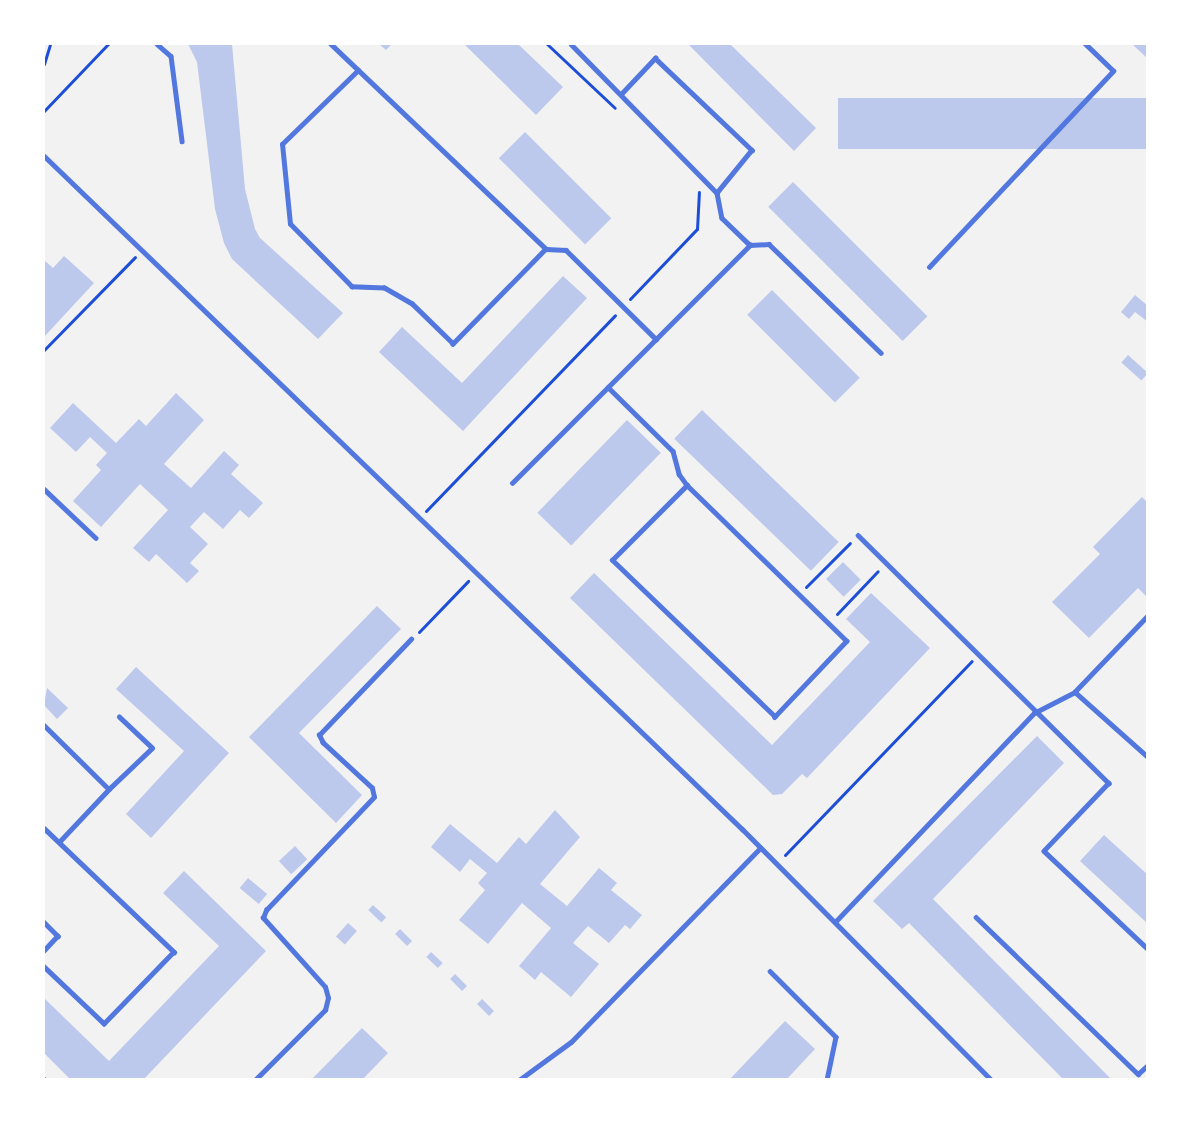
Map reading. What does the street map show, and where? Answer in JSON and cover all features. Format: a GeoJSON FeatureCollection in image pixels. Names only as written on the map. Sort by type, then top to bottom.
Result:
{"type":"FeatureCollection","features":[{"type":"Feature","properties":{"kind":"street"},"geometry":{"type":"LineString","coordinates":[[44,156],[760,848],[991,1080]]}},
{"type":"Feature","properties":{"kind":"lane"},"geometry":{"type":"LineString","coordinates":[[157,44],[171,56],[182,141]]}},
{"type":"Feature","properties":{"kind":"lane"},"geometry":{"type":"LineString","coordinates":[[331,44],[546,249],[566,250],[656,339]]}},
{"type":"Feature","properties":{"kind":"lane"},"geometry":{"type":"LineString","coordinates":[[571,44],[717,193],[722,218],[750,244],[769,244],[881,353]]}},
{"type":"Feature","properties":{"kind":"lane"},"geometry":{"type":"LineString","coordinates":[[929,267],[1113,71],[1085,44]]}},
{"type":"Feature","properties":{"kind":"lane"},"geometry":{"type":"LineString","coordinates":[[621,94],[655,58],[752,150],[717,193]]}},
{"type":"Feature","properties":{"kind":"lane"},"geometry":{"type":"LineString","coordinates":[[358,70],[282,144],[290,224],[352,287],[384,288],[412,304],[453,344],[546,249]]}},
{"type":"Feature","properties":{"kind":"lane"},"geometry":{"type":"LineString","coordinates":[[512,483],[750,244]]}},
{"type":"Feature","properties":{"kind":"lane"},"geometry":{"type":"LineString","coordinates":[[608,387],[673,451],[679,474],[687,484],[847,641],[775,717],[612,560],[687,484]]}},
{"type":"Feature","properties":{"kind":"lane"},"geometry":{"type":"LineString","coordinates":[[44,489],[96,538]]}},
{"type":"Feature","properties":{"kind":"lane"},"geometry":{"type":"LineString","coordinates":[[858,535],[1035,713],[1109,783],[1044,851],[1148,950]]}},
{"type":"Feature","properties":{"kind":"lane"},"geometry":{"type":"LineString","coordinates":[[834,922],[1035,713],[1075,692],[1148,616]]}},
{"type":"Feature","properties":{"kind":"lane"},"geometry":{"type":"LineString","coordinates":[[255,1080],[324,1010],[328,998],[325,987],[263,918],[266,910],[374,797],[372,788],[323,743],[319,735],[411,639]]}},
{"type":"Feature","properties":{"kind":"lane"},"geometry":{"type":"LineString","coordinates":[[1075,692],[1148,757]]}},
{"type":"Feature","properties":{"kind":"lane"},"geometry":{"type":"LineString","coordinates":[[59,842],[152,748],[119,717]]}},
{"type":"Feature","properties":{"kind":"lane"},"geometry":{"type":"LineString","coordinates":[[44,725],[109,789]]}},
{"type":"Feature","properties":{"kind":"lane"},"geometry":{"type":"LineString","coordinates":[[44,828],[174,952],[104,1024],[44,967]]}},
{"type":"Feature","properties":{"kind":"lane"},"geometry":{"type":"LineString","coordinates":[[519,1080],[571,1042],[760,848]]}},
{"type":"Feature","properties":{"kind":"lane"},"geometry":{"type":"LineString","coordinates":[[976,917],[1138,1074]]}},
{"type":"Feature","properties":{"kind":"lane"},"geometry":{"type":"LineString","coordinates":[[44,922],[58,936],[44,951]]}},
{"type":"Feature","properties":{"kind":"lane"},"geometry":{"type":"LineString","coordinates":[[770,971],[836,1037],[827,1080]]}},
{"type":"Feature","properties":{"kind":"lane"},"geometry":{"type":"LineString","coordinates":[[1133,1080],[1148,1065]]}},
{"type":"Feature","properties":{"kind":"path"},"geometry":{"type":"LineString","coordinates":[[44,64],[50,44]]}},
{"type":"Feature","properties":{"kind":"path"},"geometry":{"type":"LineString","coordinates":[[44,111],[108,44]]}},
{"type":"Feature","properties":{"kind":"path"},"geometry":{"type":"LineString","coordinates":[[44,350],[141,251]]}},
{"type":"Feature","properties":{"kind":"path"},"geometry":{"type":"LineString","coordinates":[[800,594],[858,535]]}},
{"type":"Feature","properties":{"kind":"path"},"geometry":{"type":"LineString","coordinates":[[829,623],[885,563]]}},
{"type":"Feature","properties":{"kind":"path"},"geometry":{"type":"LineString","coordinates":[[411,639],[477,572]]}},
{"type":"Feature","properties":{"kind":"path"},"geometry":{"type":"LineString","coordinates":[[776,864],[977,655]]}},
{"type":"Feature","properties":{"kind":"building"},"geometry":{"type":"Polygon","coordinates":[[[188,44],[232,44],[245,189],[255,229],[260,238],[343,313],[318,339],[232,259],[224,243],[215,209],[197,62],[188,44]]]}},
{"type":"Feature","properties":{"kind":"building"},"geometry":{"type":"Polygon","coordinates":[[[379,44],[392,44],[386,50],[379,44]]]}},
{"type":"Feature","properties":{"kind":"building"},"geometry":{"type":"Polygon","coordinates":[[[464,44],[518,44],[563,87],[536,115],[464,44]]]}},
{"type":"Feature","properties":{"kind":"building"},"geometry":{"type":"Polygon","coordinates":[[[688,44],[730,44],[816,128],[794,151],[688,44]]]}},
{"type":"Feature","properties":{"kind":"building"},"geometry":{"type":"Polygon","coordinates":[[[1132,44],[1148,44],[1148,59],[1132,44]]]}},
{"type":"Feature","properties":{"kind":"building"},"geometry":{"type":"Polygon","coordinates":[[[838,98],[1148,98],[1148,149],[838,149],[838,98]]]}},
{"type":"Feature","properties":{"kind":"building"},"geometry":{"type":"Polygon","coordinates":[[[525,132],[611,218],[585,244],[499,158],[525,132]]]}},
{"type":"Feature","properties":{"kind":"building"},"geometry":{"type":"Polygon","coordinates":[[[793,182],[927,316],[903,341],[768,207],[793,182]]]}},
{"type":"Feature","properties":{"kind":"building"},"geometry":{"type":"Polygon","coordinates":[[[64,256],[94,283],[44,337],[44,260],[53,268],[64,256]]]}},
{"type":"Feature","properties":{"kind":"building"},"geometry":{"type":"Polygon","coordinates":[[[563,276],[587,298],[463,431],[379,352],[402,327],[462,383],[563,276]]]}},
{"type":"Feature","properties":{"kind":"building"},"geometry":{"type":"Polygon","coordinates":[[[772,290],[860,378],[835,402],[747,315],[772,290]]]}},
{"type":"Feature","properties":{"kind":"building"},"geometry":{"type":"Polygon","coordinates":[[[1135,295],[1148,306],[1148,322],[1135,312],[1129,319],[1121,312],[1135,295]]]}},
{"type":"Feature","properties":{"kind":"building"},"geometry":{"type":"Polygon","coordinates":[[[1128,355],[1148,373],[1141,380],[1121,362],[1128,355]]]}},
{"type":"Feature","properties":{"kind":"building"},"geometry":{"type":"Polygon","coordinates":[[[176,393],[204,420],[164,464],[191,488],[224,451],[239,465],[231,474],[263,503],[249,518],[240,510],[223,529],[204,512],[190,527],[208,544],[190,563],[199,571],[187,583],[156,554],[149,562],[133,548],[168,510],[140,484],[101,527],[73,501],[101,470],[96,465],[107,453],[90,437],[76,452],[50,428],[73,403],[116,443],[139,419],[146,426],[176,393]]]}},
{"type":"Feature","properties":{"kind":"building"},"geometry":{"type":"Polygon","coordinates":[[[702,410],[839,542],[811,571],[674,439],[702,410]]]}},
{"type":"Feature","properties":{"kind":"building"},"geometry":{"type":"Polygon","coordinates":[[[627,420],[661,453],[571,545],[537,513],[627,420]]]}},
{"type":"Feature","properties":{"kind":"building"},"geometry":{"type":"Polygon","coordinates":[[[1142,497],[1148,503],[1148,598],[1138,588],[1089,638],[1052,602],[1100,554],[1093,547],[1142,497]]]}},
{"type":"Feature","properties":{"kind":"building"},"geometry":{"type":"Polygon","coordinates":[[[843,562],[861,580],[844,597],[826,579],[843,562]]]}},
{"type":"Feature","properties":{"kind":"building"},"geometry":{"type":"Polygon","coordinates":[[[594,573],[772,745],[870,642],[846,619],[871,593],[930,648],[807,778],[802,774],[782,794],[773,795],[570,598],[594,573]]]}},
{"type":"Feature","properties":{"kind":"building"},"geometry":{"type":"Polygon","coordinates":[[[377,606],[401,629],[299,733],[362,795],[336,823],[249,737],[377,606]]]}},
{"type":"Feature","properties":{"kind":"building"},"geometry":{"type":"Polygon","coordinates":[[[136,667],[229,753],[151,838],[126,814],[184,751],[116,689],[136,667]]]}},
{"type":"Feature","properties":{"kind":"building"},"geometry":{"type":"Polygon","coordinates":[[[47,688],[68,708],[57,719],[44,705],[47,688]]]}},
{"type":"Feature","properties":{"kind":"building"},"geometry":{"type":"Polygon","coordinates":[[[1037,736],[1064,763],[933,899],[1112,1080],[1064,1080],[909,923],[902,929],[873,901],[1037,736]]]}},
{"type":"Feature","properties":{"kind":"building"},"geometry":{"type":"Polygon","coordinates":[[[555,810],[580,837],[540,884],[567,906],[599,868],[617,883],[611,890],[642,915],[630,929],[625,925],[609,943],[588,926],[573,943],[599,964],[571,997],[541,972],[535,980],[519,966],[551,928],[522,903],[488,944],[459,920],[485,890],[478,883],[487,873],[470,859],[460,872],[431,847],[450,824],[497,863],[519,837],[526,844],[555,810]]]}},
{"type":"Feature","properties":{"kind":"building"},"geometry":{"type":"Polygon","coordinates":[[[1104,835],[1148,875],[1148,924],[1080,861],[1104,835]]]}},
{"type":"Feature","properties":{"kind":"building"},"geometry":{"type":"Polygon","coordinates":[[[295,846],[307,859],[291,874],[279,861],[295,846]]]}},
{"type":"Feature","properties":{"kind":"building"},"geometry":{"type":"Polygon","coordinates":[[[184,871],[266,951],[143,1080],[71,1080],[44,1053],[44,998],[109,1061],[219,946],[163,893],[184,871]]]}},
{"type":"Feature","properties":{"kind":"building"},"geometry":{"type":"Polygon","coordinates":[[[248,878],[267,894],[259,904],[240,888],[248,878]]]}},
{"type":"Feature","properties":{"kind":"building"},"geometry":{"type":"Polygon","coordinates":[[[373,905],[386,917],[381,922],[368,910],[373,905]]]}},
{"type":"Feature","properties":{"kind":"building"},"geometry":{"type":"Polygon","coordinates":[[[348,923],[357,931],[345,944],[336,936],[348,923]]]}},
{"type":"Feature","properties":{"kind":"building"},"geometry":{"type":"Polygon","coordinates":[[[400,929],[412,941],[407,946],[395,934],[400,929]]]}},
{"type":"Feature","properties":{"kind":"building"},"geometry":{"type":"Polygon","coordinates":[[[431,952],[443,963],[438,968],[426,957],[431,952]]]}},
{"type":"Feature","properties":{"kind":"building"},"geometry":{"type":"Polygon","coordinates":[[[455,974],[467,986],[462,991],[450,979],[455,974]]]}},
{"type":"Feature","properties":{"kind":"building"},"geometry":{"type":"Polygon","coordinates":[[[482,999],[494,1011],[489,1016],[477,1004],[482,999]]]}},
{"type":"Feature","properties":{"kind":"building"},"geometry":{"type":"Polygon","coordinates":[[[785,1021],[815,1049],[786,1080],[729,1080],[785,1021]]]}},
{"type":"Feature","properties":{"kind":"building"},"geometry":{"type":"Polygon","coordinates":[[[362,1028],[388,1053],[362,1080],[311,1080],[362,1028]]]}}]}
